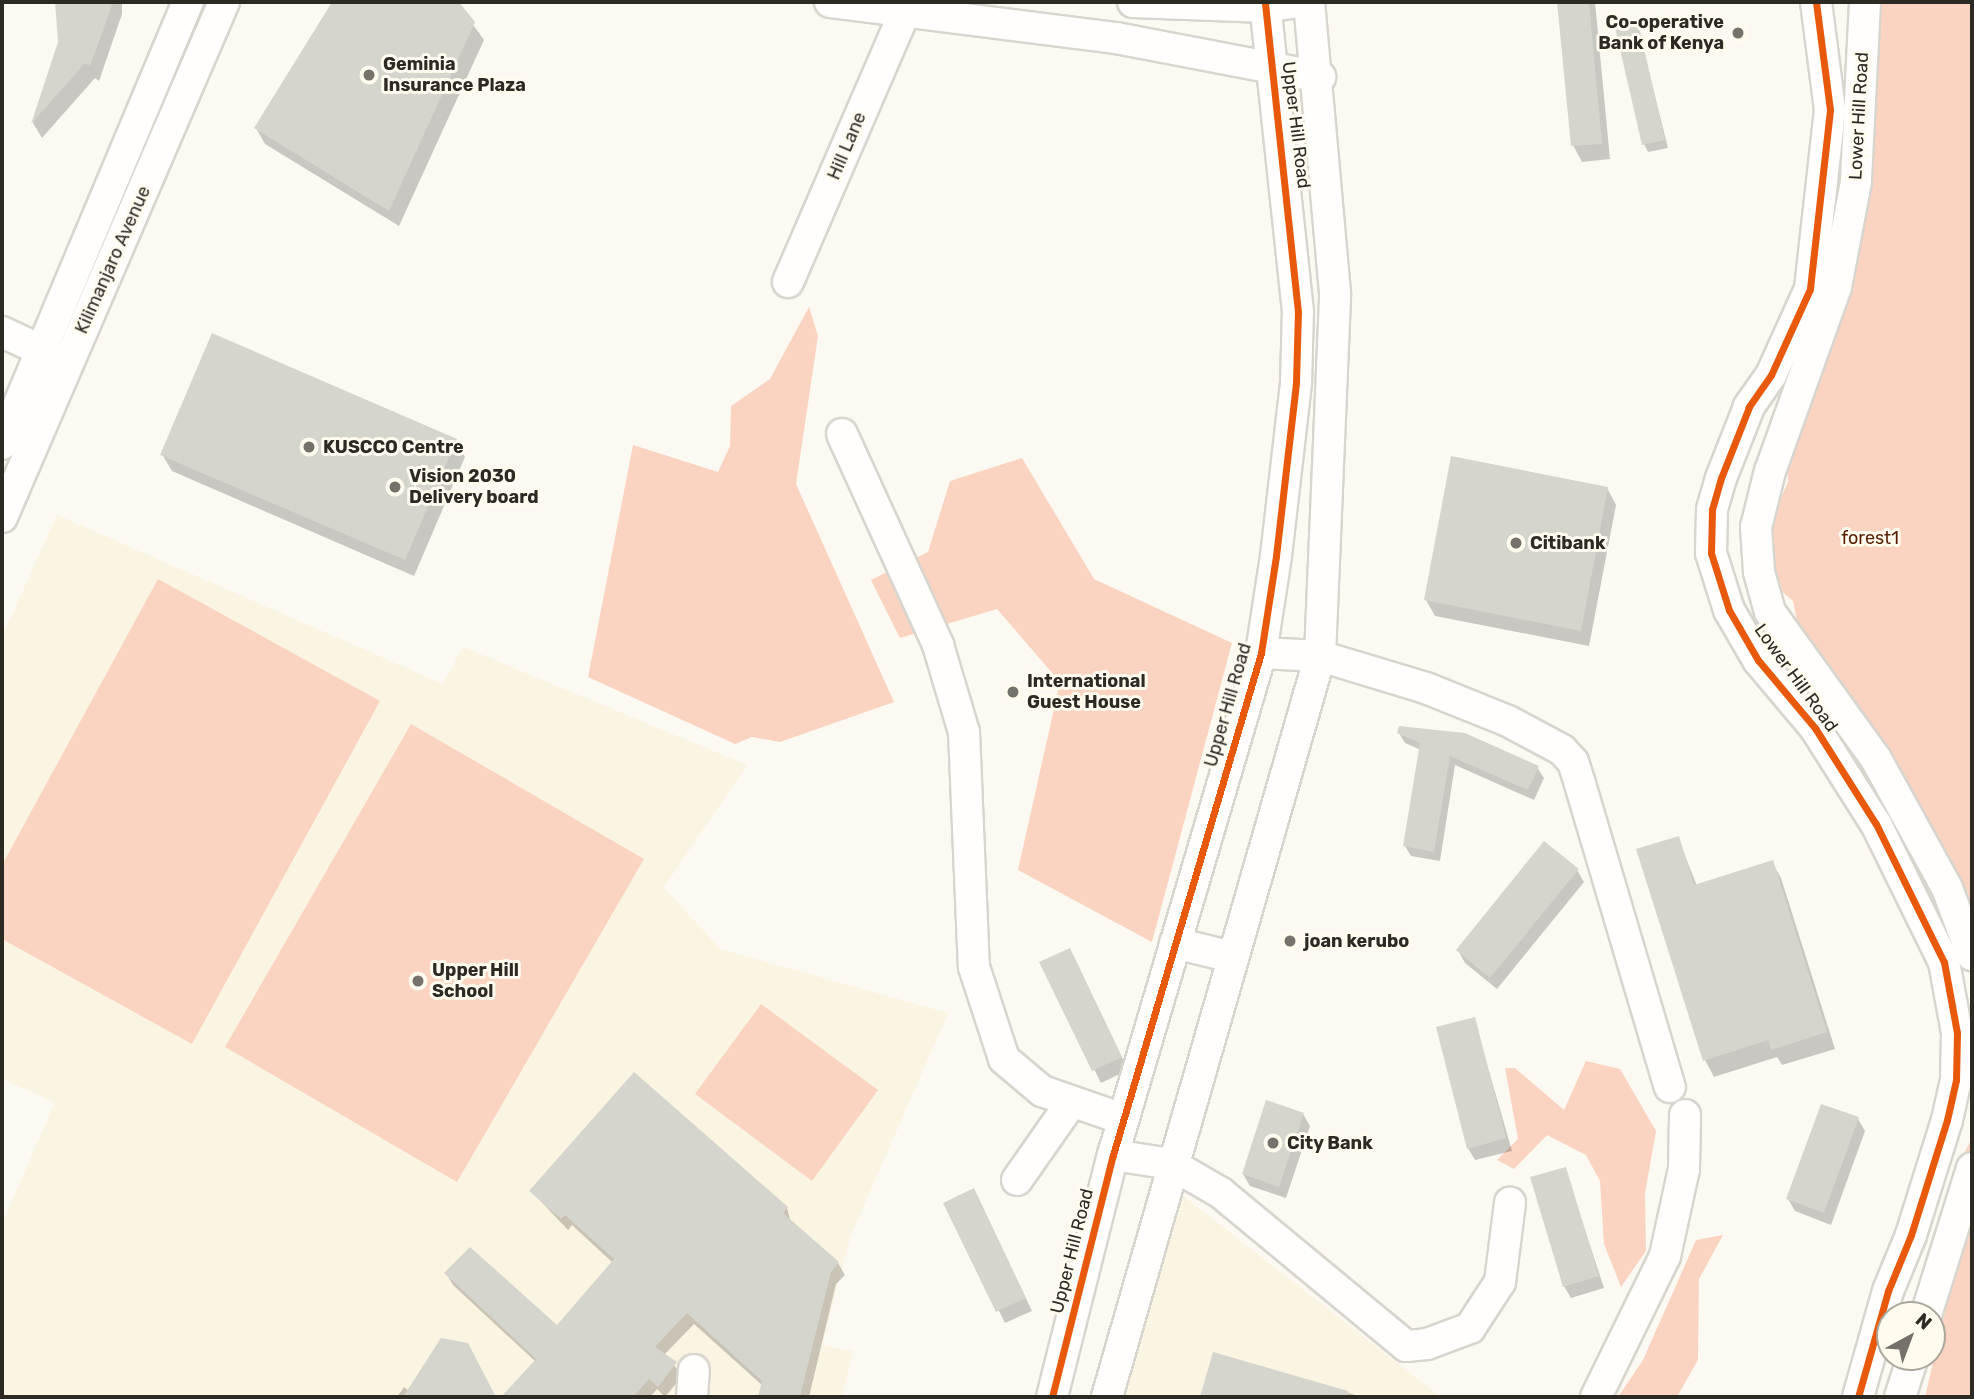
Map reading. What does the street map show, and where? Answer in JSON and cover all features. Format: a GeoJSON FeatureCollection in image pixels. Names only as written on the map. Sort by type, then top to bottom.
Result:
{"type":"FeatureCollection","features":[{"type":"Feature","properties":{"kind":"street","name":"Kilimanjaro Avenue"},"geometry":{"type":"LineString","coordinates":[[2,517],[55,356],[188,2]]}},
{"type":"Feature","properties":{"kind":"street","name":"Kilimanjaro Avenue"},"geometry":{"type":"LineString","coordinates":[[2,444],[55,356],[223,2]]}},
{"type":"Feature","properties":{"kind":"street"},"geometry":{"type":"LineString","coordinates":[[830,2],[906,9],[1272,65],[1320,77]]}},
{"type":"Feature","properties":{"kind":"street"},"geometry":{"type":"LineString","coordinates":[[1133,2],[1298,2]]}},
{"type":"Feature","properties":{"kind":"street","name":"Upper Hill Road"},"geometry":{"type":"LineString","coordinates":[[1107,1397],[1171,1164],[1320,656],[1335,293],[1320,77],[1310,2]]}},
{"type":"Feature","properties":{"kind":"street","name":"Lower Hill Road"},"geometry":{"type":"LineString","coordinates":[[1816,2],[1830,110],[1810,289],[1771,375],[1749,408],[1721,478],[1712,510],[1711,553],[1729,610],[1758,660],[1815,728],[1876,824],[1944,962],[1957,1033],[1956,1080],[1947,1120],[1911,1235],[1888,1291],[1858,1397]]}},
{"type":"Feature","properties":{"kind":"street","name":"Lower Hill Road"},"geometry":{"type":"LineString","coordinates":[[1865,2],[1851,208],[1836,287],[1770,471],[1756,527],[1759,572],[1770,612],[1876,759],[1947,888],[1972,955]]}},
{"type":"Feature","properties":{"kind":"street","name":"Upper Hill Road"},"geometry":{"type":"LineString","coordinates":[[1052,1397],[1123,1119],[1261,653],[1296,382],[1298,312],[1265,4]]}},
{"type":"Feature","properties":{"kind":"street","name":"Hill Lane"},"geometry":{"type":"LineString","coordinates":[[789,282],[906,9]]}},
{"type":"Feature","properties":{"kind":"street"},"geometry":{"type":"LineString","coordinates":[[2,332],[55,356]]}},
{"type":"Feature","properties":{"kind":"street"},"geometry":{"type":"LineString","coordinates":[[842,434],[938,645],[964,732],[974,967],[1004,1059],[1020,1075],[1071,1103],[1123,1119]]}},
{"type":"Feature","properties":{"kind":"street"},"geometry":{"type":"LineString","coordinates":[[1261,653],[1320,656],[1426,688],[1508,721],[1562,750],[1573,762],[1670,1087]]}},
{"type":"Feature","properties":{"kind":"street"},"geometry":{"type":"LineString","coordinates":[[1175,943],[1232,957]]}},
{"type":"Feature","properties":{"kind":"street"},"geometry":{"type":"LineString","coordinates":[[1017,1180],[1071,1103]]}},
{"type":"Feature","properties":{"kind":"street"},"geometry":{"type":"LineString","coordinates":[[1596,1397],[1665,1256],[1684,1169],[1685,1115]]}},
{"type":"Feature","properties":{"kind":"street"},"geometry":{"type":"LineString","coordinates":[[1113,1155],[1171,1164],[1221,1193],[1406,1346],[1427,1344],[1470,1328],[1500,1282],[1510,1203]]}},
{"type":"Feature","properties":{"kind":"street"},"geometry":{"type":"LineString","coordinates":[[1930,1301],[1972,1168]]}},
{"type":"Feature","properties":{"kind":"street"},"geometry":{"type":"LineString","coordinates":[[1900,1397],[1908,1371]]}},
{"type":"Feature","properties":{"kind":"shaded area","name":"Upper Hill School"},"geometry":{"type":"Polygon","coordinates":[[[57,515],[443,684],[463,647],[747,765],[664,887],[720,949],[948,1013],[851,1235],[822,1345],[853,1351],[842,1397],[2,1397],[2,1224],[55,1102],[2,1079],[2,637],[57,515]]]}},
{"type":"Feature","properties":{"kind":"shaded area"},"geometry":{"type":"Polygon","coordinates":[[[1173,1188],[1438,1395],[1439,1397],[1119,1397],[1173,1188]]]}},
{"type":"Feature","properties":{"kind":"green space","name":"forest1"},"geometry":{"type":"Polygon","coordinates":[[[1865,2],[1972,2],[1972,961],[1801,641],[1793,601],[1773,584],[1761,543],[1788,482],[1788,440],[1844,266],[1865,2]]]}},
{"type":"Feature","properties":{"kind":"green space"},"geometry":{"type":"Polygon","coordinates":[[[809,307],[818,336],[796,484],[894,702],[780,742],[752,737],[735,744],[588,677],[633,445],[718,472],[730,446],[731,406],[770,379],[809,307]]]}},
{"type":"Feature","properties":{"kind":"green space"},"geometry":{"type":"Polygon","coordinates":[[[1022,458],[1094,579],[1232,643],[1152,942],[1018,870],[1060,682],[997,609],[900,638],[871,580],[928,552],[950,481],[1022,458]]]}},
{"type":"Feature","properties":{"kind":"green space"},"geometry":{"type":"Polygon","coordinates":[[[158,579],[380,701],[192,1044],[2,939],[2,865],[158,579]]]}},
{"type":"Feature","properties":{"kind":"green space"},"geometry":{"type":"Polygon","coordinates":[[[411,724],[644,859],[457,1182],[225,1047],[411,724]]]}},
{"type":"Feature","properties":{"kind":"green space"},"geometry":{"type":"Polygon","coordinates":[[[761,1004],[878,1090],[812,1181],[695,1094],[761,1004]]]}},
{"type":"Feature","properties":{"kind":"green space"},"geometry":{"type":"Polygon","coordinates":[[[1586,1061],[1620,1069],[1656,1131],[1645,1193],[1646,1251],[1621,1287],[1604,1244],[1600,1181],[1586,1155],[1547,1135],[1514,1169],[1497,1160],[1518,1139],[1505,1068],[1515,1068],[1564,1110],[1586,1061]]]}},
{"type":"Feature","properties":{"kind":"green space"},"geometry":{"type":"Polygon","coordinates":[[[1972,1138],[1972,1397],[1925,1397],[1931,1371],[1946,1371],[1946,1307],[1956,1264],[1953,1175],[1972,1138]]]}},
{"type":"Feature","properties":{"kind":"green space"},"geometry":{"type":"Polygon","coordinates":[[[1723,1235],[1699,1279],[1698,1360],[1677,1397],[1618,1397],[1643,1360],[1696,1240],[1723,1235]]]}},
{"type":"Feature","properties":{"kind":"building"},"geometry":{"type":"Polygon","coordinates":[[[55,2],[113,2],[90,66],[85,63],[31,124],[58,42],[55,2]]]}},
{"type":"Feature","properties":{"kind":"building","name":"Geminia Insurance Plaza"},"geometry":{"type":"Polygon","coordinates":[[[332,2],[459,2],[475,22],[389,211],[254,128],[332,2]]]}},
{"type":"Feature","properties":{"kind":"building"},"geometry":{"type":"Polygon","coordinates":[[[1557,2],[1589,2],[1602,144],[1571,146],[1557,2]]]}},
{"type":"Feature","properties":{"kind":"building"},"geometry":{"type":"Polygon","coordinates":[[[1637,18],[1665,140],[1642,145],[1614,23],[1637,18]]]}},
{"type":"Feature","properties":{"kind":"building","name":"KUSCCO Centre"},"geometry":{"type":"Polygon","coordinates":[[[212,333],[457,439],[405,560],[160,455],[212,333]]]}},
{"type":"Feature","properties":{"kind":"building","name":"Citibank"},"geometry":{"type":"Polygon","coordinates":[[[1451,456],[1608,487],[1581,631],[1424,600],[1451,456]]]}},
{"type":"Feature","properties":{"kind":"building"},"geometry":{"type":"Polygon","coordinates":[[[1399,726],[1465,733],[1539,766],[1528,790],[1450,756],[1434,852],[1403,846],[1420,743],[1397,733],[1399,726]]]}},
{"type":"Feature","properties":{"kind":"building"},"geometry":{"type":"Polygon","coordinates":[[[1679,836],[1694,885],[1773,860],[1827,1032],[1771,1050],[1768,1040],[1703,1061],[1636,849],[1679,836]]]}},
{"type":"Feature","properties":{"kind":"building"},"geometry":{"type":"Polygon","coordinates":[[[1544,841],[1579,869],[1490,978],[1456,950],[1544,841]]]}},
{"type":"Feature","properties":{"kind":"building"},"geometry":{"type":"Polygon","coordinates":[[[1070,948],[1122,1057],[1092,1071],[1039,962],[1070,948]]]}},
{"type":"Feature","properties":{"kind":"building"},"geometry":{"type":"Polygon","coordinates":[[[1475,1017],[1506,1138],[1467,1149],[1436,1027],[1475,1017]]]}},
{"type":"Feature","properties":{"kind":"building"},"geometry":{"type":"Polygon","coordinates":[[[634,1072],[788,1207],[783,1213],[839,1262],[831,1272],[800,1397],[758,1397],[762,1381],[687,1313],[655,1347],[677,1362],[658,1387],[649,1379],[633,1397],[501,1397],[536,1359],[444,1273],[470,1247],[557,1325],[614,1259],[565,1215],[561,1219],[529,1191],[634,1072]]]}},
{"type":"Feature","properties":{"kind":"building","name":"City Bank"},"geometry":{"type":"Polygon","coordinates":[[[1266,1100],[1304,1113],[1279,1187],[1242,1174],[1266,1100]]]}},
{"type":"Feature","properties":{"kind":"building"},"geometry":{"type":"Polygon","coordinates":[[[1821,1104],[1859,1117],[1824,1213],[1786,1199],[1821,1104]]]}},
{"type":"Feature","properties":{"kind":"building"},"geometry":{"type":"Polygon","coordinates":[[[1566,1167],[1599,1276],[1563,1287],[1530,1177],[1566,1167]]]}},
{"type":"Feature","properties":{"kind":"building"},"geometry":{"type":"Polygon","coordinates":[[[974,1188],[1026,1298],[996,1312],[943,1203],[974,1188]]]}},
{"type":"Feature","properties":{"kind":"building"},"geometry":{"type":"Polygon","coordinates":[[[441,1338],[468,1343],[496,1397],[403,1397],[441,1338]]]}},
{"type":"Feature","properties":{"kind":"building"},"geometry":{"type":"Polygon","coordinates":[[[1213,1352],[1348,1391],[1348,1397],[1200,1397],[1213,1352]]]}},
{"type":"Feature","properties":{"kind":"cycle path"},"geometry":{"type":"LineString","coordinates":[[1052,1397],[1113,1155],[1261,653],[1276,556],[1296,382],[1298,312],[1265,2]]}},
{"type":"Feature","properties":{"kind":"cycle path"},"geometry":{"type":"LineString","coordinates":[[1816,2],[1830,110],[1810,289],[1771,375],[1749,407],[1721,478],[1712,510],[1711,553],[1729,610],[1758,660],[1815,728],[1876,824],[1944,962],[1957,1033],[1956,1080],[1947,1120],[1911,1235],[1888,1291],[1858,1397]]}},
{"type":"Feature","properties":{"kind":"place","name":"Co-operative Bank of Kenya"},"geometry":{"type":"Point","coordinates":[1738,33]}},
{"type":"Feature","properties":{"kind":"place","name":"Geminia Insurance Plaza"},"geometry":{"type":"Point","coordinates":[369,75]}},
{"type":"Feature","properties":{"kind":"place","name":"KUSCCO Centre"},"geometry":{"type":"Point","coordinates":[309,447]}},
{"type":"Feature","properties":{"kind":"place","name":"Vision 2030 Delivery board"},"geometry":{"type":"Point","coordinates":[395,487]}},
{"type":"Feature","properties":{"kind":"place","name":"Citibank"},"geometry":{"type":"Point","coordinates":[1516,543]}},
{"type":"Feature","properties":{"kind":"place","name":"International Guest House"},"geometry":{"type":"Point","coordinates":[1013,692]}},
{"type":"Feature","properties":{"kind":"place","name":"joan kerubo"},"geometry":{"type":"Point","coordinates":[1290,941]}},
{"type":"Feature","properties":{"kind":"place","name":"Upper Hill School"},"geometry":{"type":"Point","coordinates":[418,981]}},
{"type":"Feature","properties":{"kind":"place","name":"City Bank"},"geometry":{"type":"Point","coordinates":[1273,1143]}}]}
